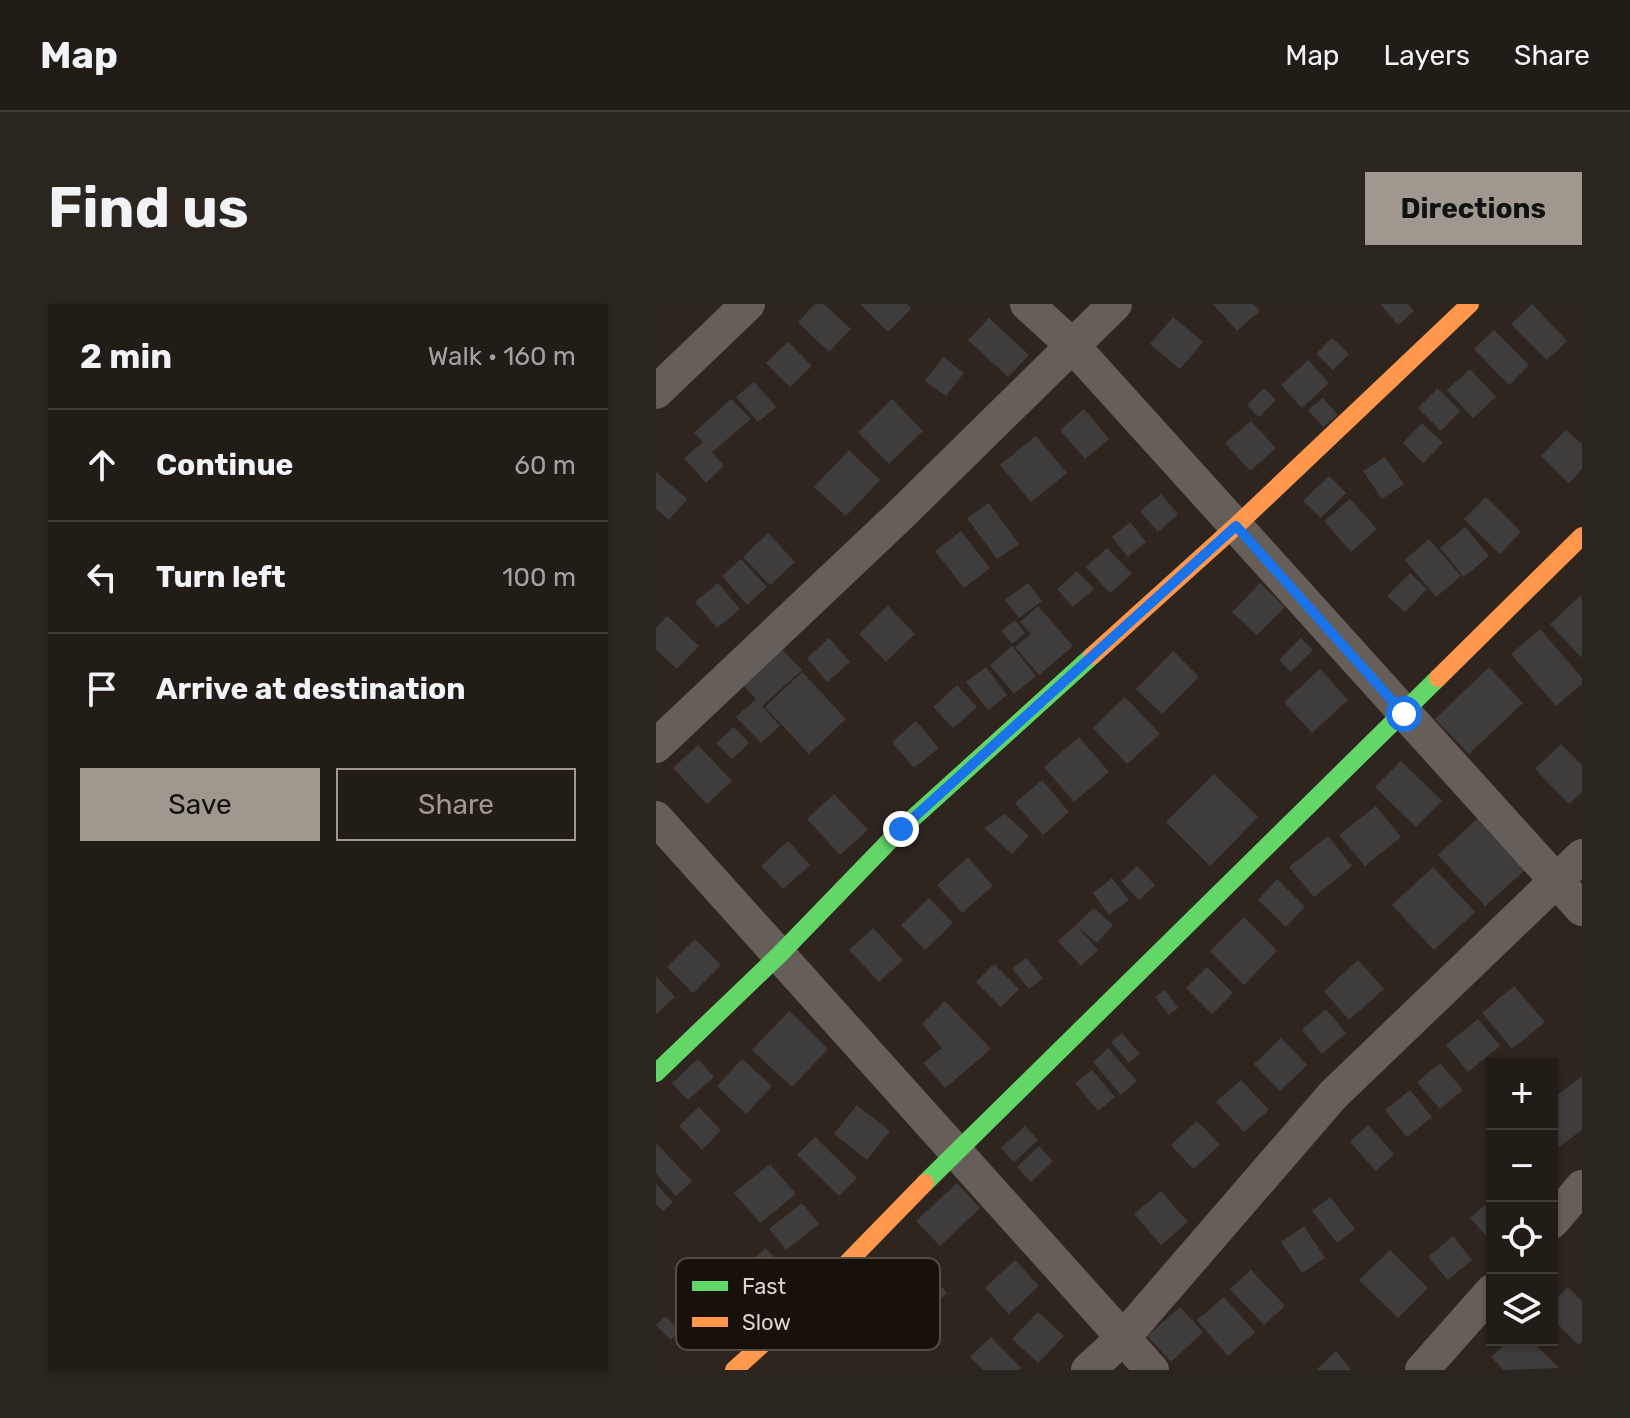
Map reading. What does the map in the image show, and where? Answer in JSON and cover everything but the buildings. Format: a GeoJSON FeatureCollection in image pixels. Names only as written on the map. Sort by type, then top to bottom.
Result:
{"type":"FeatureCollection","features":[{"type":"Feature","properties":{"kind":"street"},"geometry":{"type":"LineString","coordinates":[[656,392],[748,304]]}},
{"type":"Feature","properties":{"kind":"street"},"geometry":{"type":"LineString","coordinates":[[1027,304],[1072,345],[1582,909]]}},
{"type":"Feature","properties":{"kind":"street"},"geometry":{"type":"LineString","coordinates":[[656,746],[895,520],[1115,304]]}},
{"type":"Feature","properties":{"kind":"street"},"geometry":{"type":"LineString","coordinates":[[656,1073],[779,955],[901,829],[1236,526],[1470,304]]}},
{"type":"Feature","properties":{"kind":"street"},"geometry":{"type":"LineString","coordinates":[[852,1258],[1582,536]]}},
{"type":"Feature","properties":{"kind":"street"},"geometry":{"type":"LineString","coordinates":[[656,818],[1152,1370]]}},
{"type":"Feature","properties":{"kind":"street"},"geometry":{"type":"LineString","coordinates":[[1088,1370],[1123,1338],[1333,1095],[1582,856]]}},
{"type":"Feature","properties":{"kind":"street"},"geometry":{"type":"LineString","coordinates":[[1558,1215],[1582,1187]]}},
{"type":"Feature","properties":{"kind":"street"},"geometry":{"type":"LineString","coordinates":[[1422,1370],[1486,1298]]}},
{"type":"Feature","properties":{"kind":"street"},"geometry":{"type":"LineString","coordinates":[[734,1370],[756,1350]]}},
{"type":"Feature","properties":{"kind":"traffic: fast"},"geometry":{"type":"LineString","coordinates":[[656,1073],[779,955],[901,829],[1092,656]]}},
{"type":"Feature","properties":{"kind":"traffic: fast"},"geometry":{"type":"LineString","coordinates":[[925,1183],[1438,678]]}},
{"type":"Feature","properties":{"kind":"traffic: slow"},"geometry":{"type":"LineString","coordinates":[[1092,656],[1236,526],[1470,304]]}},
{"type":"Feature","properties":{"kind":"traffic: slow"},"geometry":{"type":"LineString","coordinates":[[1438,678],[1582,536]]}},
{"type":"Feature","properties":{"kind":"traffic: slow"},"geometry":{"type":"LineString","coordinates":[[852,1258],[925,1183]]}},
{"type":"Feature","properties":{"kind":"traffic: slow"},"geometry":{"type":"LineString","coordinates":[[734,1370],[756,1350]]}},
{"type":"Feature","properties":{"kind":"route"},"geometry":{"type":"LineString","coordinates":[[901,829],[1236,526],[1404,714]]}}]}
